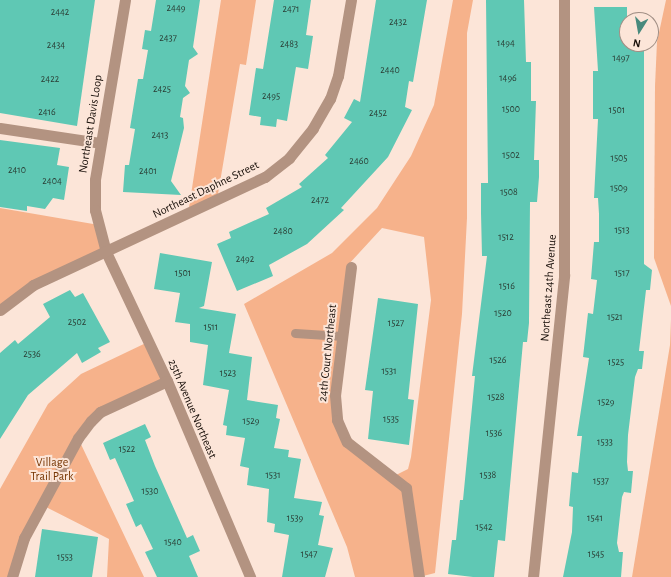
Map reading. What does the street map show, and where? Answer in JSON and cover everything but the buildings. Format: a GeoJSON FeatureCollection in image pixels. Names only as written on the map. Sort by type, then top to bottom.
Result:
{"type":"FeatureCollection","features":[{"type":"Feature","properties":{"kind":"street","name":"Northeast Davis Loop"},"geometry":{"type":"LineString","coordinates":[[106,252],[94,199],[100,143],[125,0]]}},
{"type":"Feature","properties":{"kind":"street","name":"Northeast Daphne Street"},"geometry":{"type":"LineString","coordinates":[[0,310],[33,285],[265,177],[290,158],[313,128],[330,99],[338,76],[351,0]]}},
{"type":"Feature","properties":{"kind":"street","name":"Northeast 24th Avenue"},"geometry":{"type":"LineString","coordinates":[[533,577],[564,275],[564,0]]}},
{"type":"Feature","properties":{"kind":"street"},"geometry":{"type":"LineString","coordinates":[[0,128],[100,143]]}},
{"type":"Feature","properties":{"kind":"street","name":"25th Avenue Northeast"},"geometry":{"type":"LineString","coordinates":[[106,252],[166,380],[250,577]]}},
{"type":"Feature","properties":{"kind":"street","name":"24th Court Northeast"},"geometry":{"type":"LineString","coordinates":[[351,267],[335,395],[337,420],[347,442],[406,488],[419,577]]}},
{"type":"Feature","properties":{"kind":"street"},"geometry":{"type":"LineString","coordinates":[[12,577],[24,538],[78,438],[91,421],[100,412],[166,380]]}},
{"type":"Feature","properties":{"kind":"lane"},"geometry":{"type":"LineString","coordinates":[[295,333],[342,336]]}},
{"type":"Feature","properties":{"kind":"green space"},"geometry":{"type":"Polygon","coordinates":[[[221,0],[256,0],[246,65],[240,64],[217,200],[188,214],[221,0]]]}},
{"type":"Feature","properties":{"kind":"green space"},"geometry":{"type":"Polygon","coordinates":[[[453,0],[473,0],[467,33],[467,218],[462,314],[435,573],[419,577],[355,577],[347,547],[244,304],[332,253],[377,208],[411,156],[434,105],[453,0]],[[382,228],[348,265],[335,395],[341,430],[394,476],[408,469],[411,457],[431,300],[424,237],[382,228]]]}},
{"type":"Feature","properties":{"kind":"green space"},"geometry":{"type":"Polygon","coordinates":[[[666,0],[671,0],[671,306],[654,258],[655,86],[657,52],[659,52],[659,33],[666,0]]]}},
{"type":"Feature","properties":{"kind":"green space"},"geometry":{"type":"Polygon","coordinates":[[[0,208],[99,225],[106,252],[33,285],[0,310],[0,208]]]}},
{"type":"Feature","properties":{"kind":"green space"},"geometry":{"type":"Polygon","coordinates":[[[671,319],[671,577],[632,577],[670,345],[671,319]]]}},
{"type":"Feature","properties":{"kind":"green space","name":"Village Trail Park"},"geometry":{"type":"Polygon","coordinates":[[[148,342],[167,381],[100,412],[78,438],[144,577],[107,577],[109,539],[42,505],[12,577],[0,577],[0,489],[48,404],[81,374],[148,342]]]}}]}
